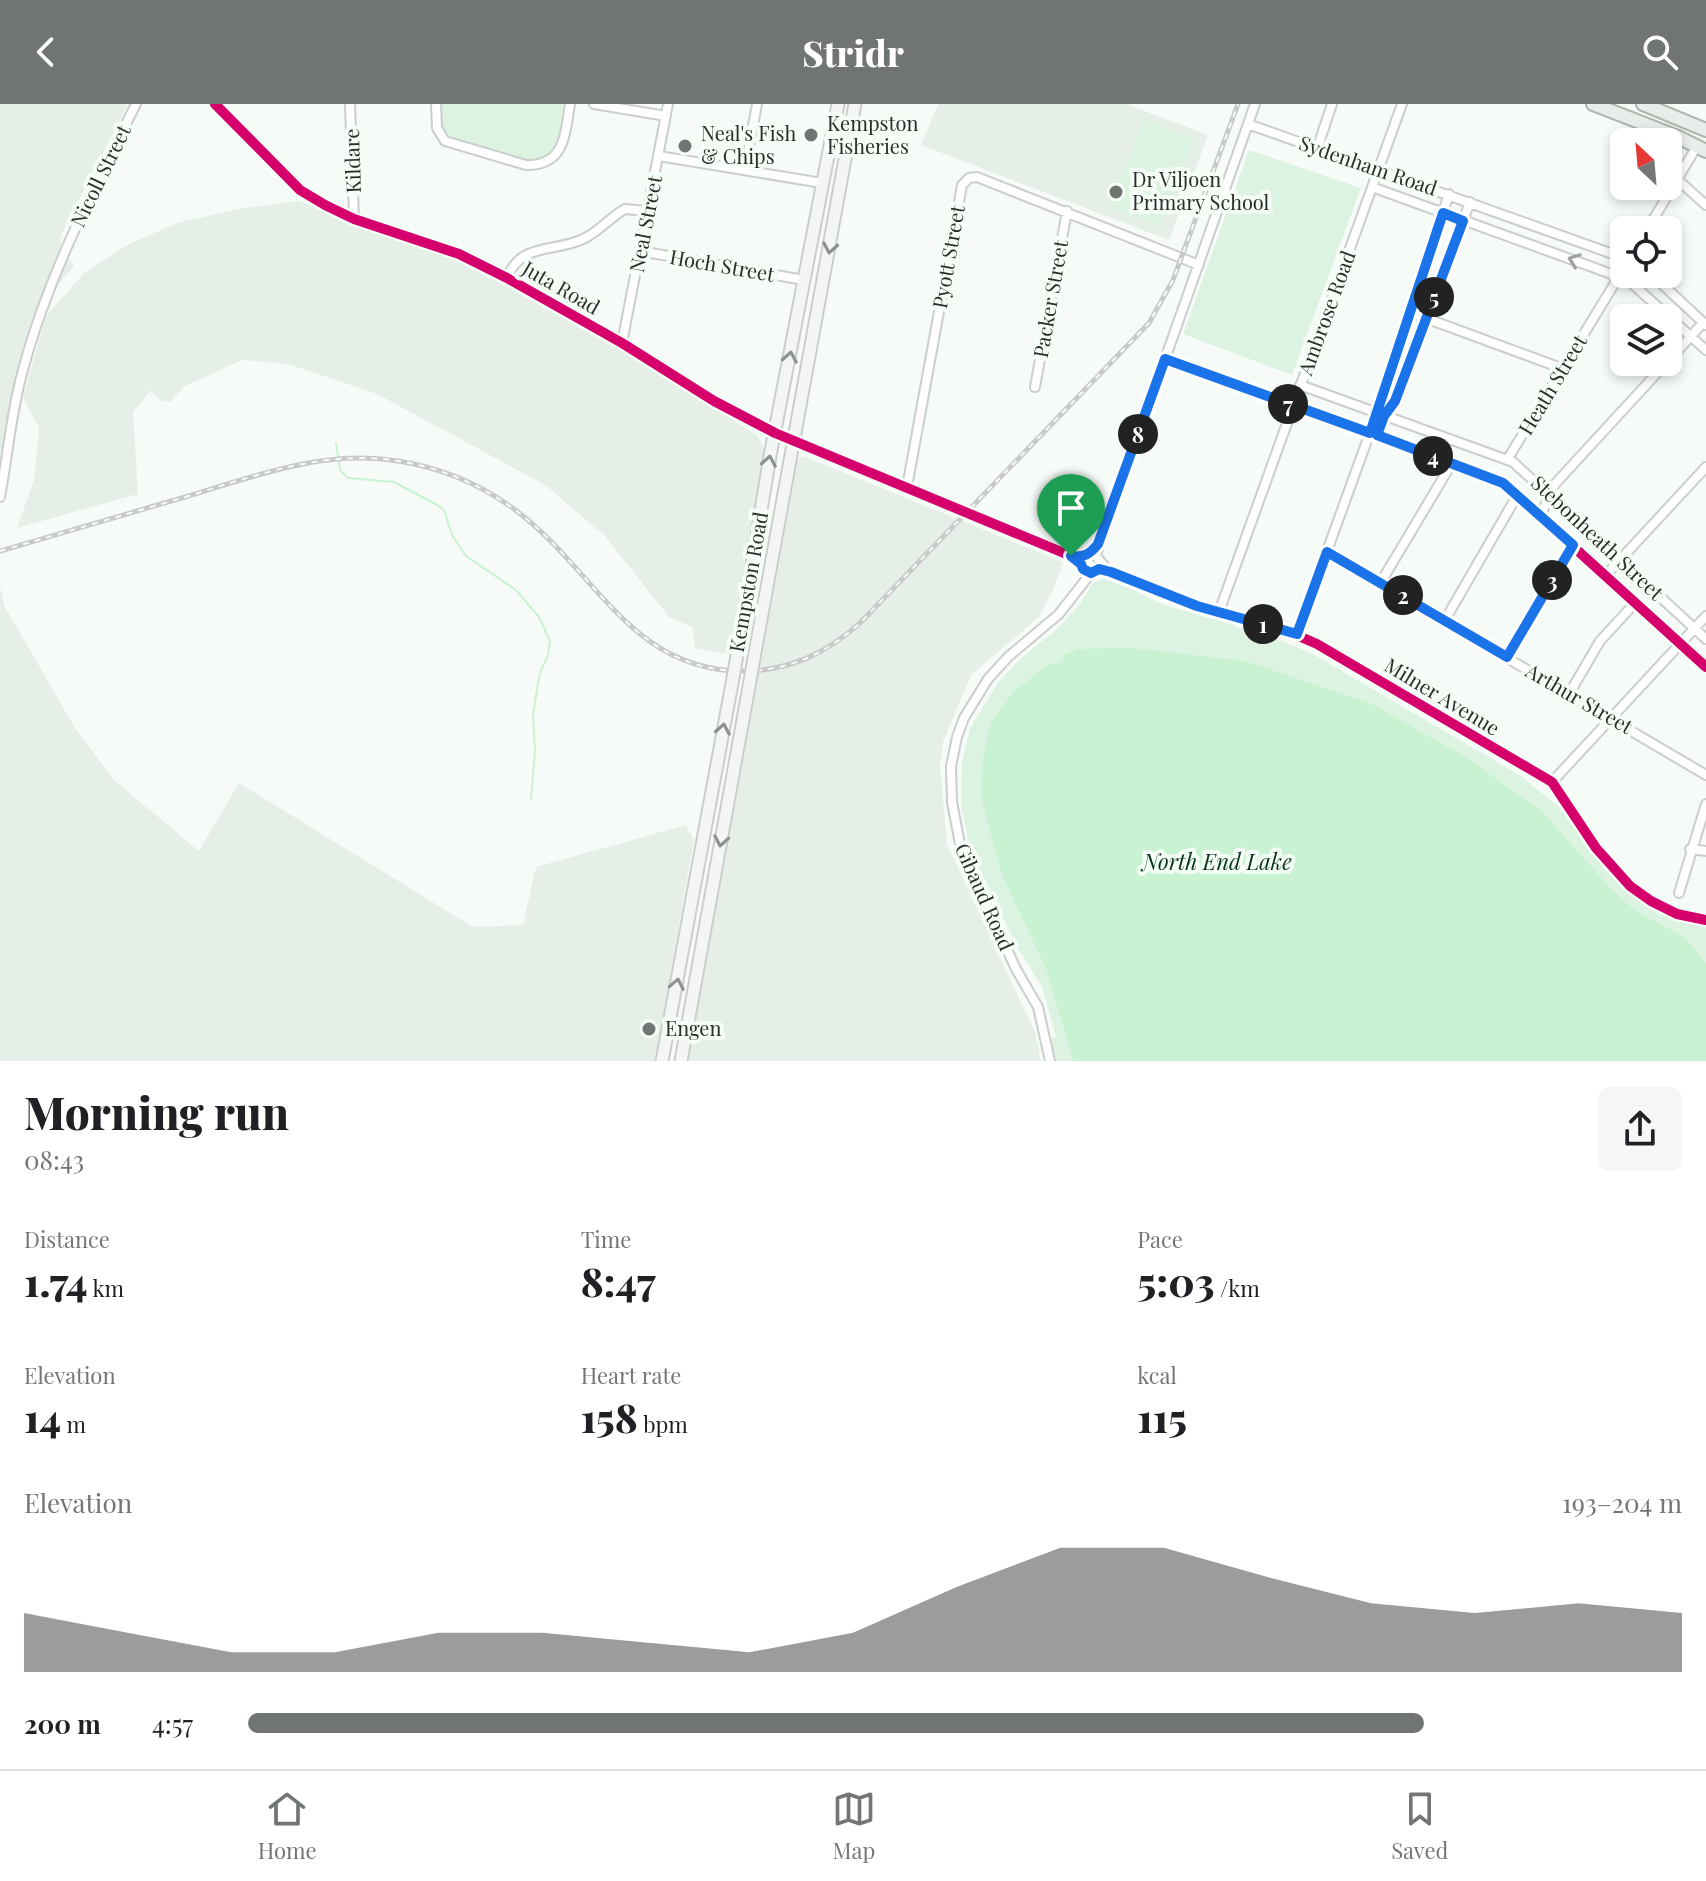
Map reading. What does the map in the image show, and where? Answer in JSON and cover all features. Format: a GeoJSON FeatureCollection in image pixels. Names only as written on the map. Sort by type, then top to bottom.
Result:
{"type":"FeatureCollection","features":[{"type":"Feature","properties":{"kind":"main road","name":"Kempston Road"},"geometry":{"type":"LineString","coordinates":[[662,1061],[775,433],[838,104]]}},
{"type":"Feature","properties":{"kind":"main road","name":"Kempston Road"},"geometry":{"type":"LineString","coordinates":[[681,1061],[855,104]]}},
{"type":"Feature","properties":{"kind":"main road"},"geometry":{"type":"LineString","coordinates":[[1593,104],[1702,148]]}},
{"type":"Feature","properties":{"kind":"main road"},"geometry":{"type":"LineString","coordinates":[[1643,104],[1706,130]]}},
{"type":"Feature","properties":{"kind":"street","name":"Nicoll Street"},"geometry":{"type":"LineString","coordinates":[[0,497],[20,380],[37,324],[66,248],[136,104]]}},
{"type":"Feature","properties":{"kind":"street","name":"Juta Road"},"geometry":{"type":"LineString","coordinates":[[215,104],[300,190],[354,219],[459,254],[507,278],[622,343],[714,401],[793,441]]}},
{"type":"Feature","properties":{"kind":"street","name":"Kildare"},"geometry":{"type":"LineString","coordinates":[[350,104],[354,219]]}},
{"type":"Feature","properties":{"kind":"street"},"geometry":{"type":"LineString","coordinates":[[436,104],[438,131],[445,141],[526,165],[537,165],[552,158],[560,149],[570,104]]}},
{"type":"Feature","properties":{"kind":"street"},"geometry":{"type":"LineString","coordinates":[[594,104],[666,116]]}},
{"type":"Feature","properties":{"kind":"street","name":"Neal Street"},"geometry":{"type":"LineString","coordinates":[[622,343],[668,104]]}},
{"type":"Feature","properties":{"kind":"street"},"geometry":{"type":"LineString","coordinates":[[745,169],[757,104]]}},
{"type":"Feature","properties":{"kind":"street","name":"Gibaud Road"},"geometry":{"type":"LineString","coordinates":[[1050,1061],[1038,1007],[1016,969],[963,855],[953,811],[951,766],[960,726],[982,686],[1008,657],[1059,614],[1083,582],[1255,104]]}},
{"type":"Feature","properties":{"kind":"street"},"geometry":{"type":"LineString","coordinates":[[1317,149],[1332,104]]}},
{"type":"Feature","properties":{"kind":"street","name":"Ambrose Road"},"geometry":{"type":"LineString","coordinates":[[1219,612],[1402,104]]}},
{"type":"Feature","properties":{"kind":"street","name":"Sydenham Road"},"geometry":{"type":"LineString","coordinates":[[1248,124],[1610,253]]}},
{"type":"Feature","properties":{"kind":"street"},"geometry":{"type":"LineString","coordinates":[[1682,175],[1702,148]]}},
{"type":"Feature","properties":{"kind":"street"},"geometry":{"type":"LineString","coordinates":[[659,156],[822,183]]}},
{"type":"Feature","properties":{"kind":"street","name":"Pyott Street"},"geometry":{"type":"LineString","coordinates":[[907,487],[962,185],[969,178],[977,177],[1067,211],[1199,265]]}},
{"type":"Feature","properties":{"kind":"street"},"geometry":{"type":"LineString","coordinates":[[1682,184],[1706,205]]}},
{"type":"Feature","properties":{"kind":"street","name":"Sydenham Road"},"geometry":{"type":"LineString","coordinates":[[1372,187],[1463,221],[1610,268]]}},
{"type":"Feature","properties":{"kind":"street"},"geometry":{"type":"LineString","coordinates":[[1297,634],[1380,414],[1409,312],[1449,194]]}},
{"type":"Feature","properties":{"kind":"street"},"geometry":{"type":"LineString","coordinates":[[1380,414],[1395,401],[1470,202]]}},
{"type":"Feature","properties":{"kind":"street"},"geometry":{"type":"LineString","coordinates":[[507,278],[517,260],[527,254],[581,240],[625,209],[647,211]]}},
{"type":"Feature","properties":{"kind":"street","name":"Packer Street"},"geometry":{"type":"LineString","coordinates":[[1035,387],[1067,211]]}},
{"type":"Feature","properties":{"kind":"street","name":"Hoch Street"},"geometry":{"type":"LineString","coordinates":[[640,251],[804,280]]}},
{"type":"Feature","properties":{"kind":"street","name":"Heath Street"},"geometry":{"type":"LineString","coordinates":[[1507,460],[1612,288]]}},
{"type":"Feature","properties":{"kind":"street","name":"Sydenham Road"},"geometry":{"type":"LineString","coordinates":[[1639,288],[1706,350]]}},
{"type":"Feature","properties":{"kind":"street"},"geometry":{"type":"LineString","coordinates":[[1541,514],[1555,484],[1705,324],[1666,288]]}},
{"type":"Feature","properties":{"kind":"street"},"geometry":{"type":"LineString","coordinates":[[1409,312],[1564,369]]}},
{"type":"Feature","properties":{"kind":"street","name":"Stebonheath Street"},"geometry":{"type":"LineString","coordinates":[[1165,359],[1498,480],[1541,514],[1706,667]]}},
{"type":"Feature","properties":{"kind":"street","name":"Stebonheath Street"},"geometry":{"type":"LineString","coordinates":[[1300,385],[1518,465],[1706,639]]}},
{"type":"Feature","properties":{"kind":"street"},"geometry":{"type":"LineString","coordinates":[[793,441],[1091,563]]}},
{"type":"Feature","properties":{"kind":"street"},"geometry":{"type":"LineString","coordinates":[[1471,470],[1480,451]]}},
{"type":"Feature","properties":{"kind":"street"},"geometry":{"type":"LineString","coordinates":[[1381,582],[1452,463]]}},
{"type":"Feature","properties":{"kind":"street"},"geometry":{"type":"LineString","coordinates":[[1606,575],[1706,467]]}},
{"type":"Feature","properties":{"kind":"street"},"geometry":{"type":"LineString","coordinates":[[1445,620],[1518,494]]}},
{"type":"Feature","properties":{"kind":"street"},"geometry":{"type":"LineString","coordinates":[[1507,657],[1573,545]]}},
{"type":"Feature","properties":{"kind":"street","name":"Arthur Street"},"geometry":{"type":"LineString","coordinates":[[1327,552],[1706,775]]}},
{"type":"Feature","properties":{"kind":"street","name":"Milner Avenue"},"geometry":{"type":"LineString","coordinates":[[1091,563],[1186,602],[1297,634],[1552,782],[1596,848],[1630,886],[1677,914],[1706,920]]}},
{"type":"Feature","properties":{"kind":"street"},"geometry":{"type":"LineString","coordinates":[[1569,694],[1600,641],[1635,603]]}},
{"type":"Feature","properties":{"kind":"street"},"geometry":{"type":"LineString","coordinates":[[1552,782],[1706,616]]}},
{"type":"Feature","properties":{"kind":"street"},"geometry":{"type":"LineString","coordinates":[[1679,893],[1706,804]]}},
{"type":"Feature","properties":{"kind":"street"},"geometry":{"type":"LineString","coordinates":[[1690,849],[1706,851]]}},
{"type":"Feature","properties":{"kind":"shaded area"},"geometry":{"type":"Polygon","coordinates":[[[0,104],[128,104],[60,237],[61,246],[74,266],[36,310],[11,398],[0,458],[0,104]]]}},
{"type":"Feature","properties":{"kind":"shaded area"},"geometry":{"type":"Polygon","coordinates":[[[440,104],[562,104],[564,119],[555,149],[543,157],[529,160],[512,158],[447,138],[441,129],[440,104]]]}},
{"type":"Feature","properties":{"kind":"shaded area","name":"Dr Viljoen Primary School"},"geometry":{"type":"Polygon","coordinates":[[[938,104],[1126,104],[1208,135],[1169,240],[921,145],[938,104]]]}},
{"type":"Feature","properties":{"kind":"shaded area"},"geometry":{"type":"Polygon","coordinates":[[[1144,119],[1195,139],[1160,227],[1109,207],[1144,119]]]}},
{"type":"Feature","properties":{"kind":"shaded area"},"geometry":{"type":"Polygon","coordinates":[[[1249,150],[1361,188],[1292,375],[1183,334],[1249,150]]]}},
{"type":"Feature","properties":{"kind":"shaded area"},"geometry":{"type":"Polygon","coordinates":[[[298,201],[334,212],[501,280],[618,348],[757,435],[765,450],[728,654],[695,648],[692,627],[670,618],[604,535],[545,485],[377,394],[288,364],[242,360],[185,386],[170,402],[162,401],[150,391],[133,412],[138,494],[17,528],[34,480],[39,428],[23,397],[46,316],[85,272],[131,243],[177,223],[238,209],[298,201]]]}},
{"type":"Feature","properties":{"kind":"shaded area"},"geometry":{"type":"Polygon","coordinates":[[[803,456],[1063,562],[1039,617],[971,675],[943,742],[940,765],[947,844],[1035,1032],[1041,1061],[688,1061],[798,459],[803,456]]]}},
{"type":"Feature","properties":{"kind":"shaded area"},"geometry":{"type":"Polygon","coordinates":[[[1103,579],[1164,605],[1233,624],[1311,653],[1521,776],[1559,807],[1623,889],[1660,913],[1706,926],[1706,963],[1686,938],[1637,911],[1616,894],[1543,812],[1469,759],[1078,649],[1064,655],[1062,663],[990,725],[983,756],[981,799],[1001,873],[1046,969],[1073,1061],[1055,1061],[1050,1040],[1056,1037],[1042,987],[1017,947],[970,848],[961,806],[962,762],[970,728],[997,684],[1019,660],[1058,628],[1080,604],[1093,583],[1103,579]]]}},
{"type":"Feature","properties":{"kind":"shaded area"},"geometry":{"type":"Polygon","coordinates":[[[0,587],[5,607],[75,728],[115,781],[199,851],[239,783],[473,927],[523,925],[536,867],[686,825],[694,840],[655,1061],[0,1061],[0,587]]]}},
{"type":"Feature","properties":{"kind":"water","name":"North End Lake"},"geometry":{"type":"Polygon","coordinates":[[[1130,648],[1245,661],[1370,703],[1469,759],[1543,812],[1616,894],[1637,911],[1686,938],[1706,963],[1706,1061],[1073,1061],[1046,969],[1001,873],[981,799],[983,756],[990,725],[1013,692],[1048,665],[1062,663],[1064,655],[1078,649],[1130,648]]]}},
{"type":"Feature","properties":{"kind":"waterway"},"geometry":{"type":"LineString","coordinates":[[336,443],[340,470],[348,478],[394,482],[444,510],[452,535],[466,556],[516,590],[539,617],[550,641],[548,656],[540,672],[533,714],[535,751],[531,800]]}},
{"type":"Feature","properties":{"kind":"railway"},"geometry":{"type":"LineString","coordinates":[[0,551],[290,467],[343,459],[398,461],[431,468],[495,496],[549,540],[620,616],[645,638],[673,655],[705,667],[742,671],[792,664],[835,643],[861,622],[1149,323],[1173,280],[1238,104]]}},
{"type":"Feature","properties":{"kind":"cycle path"},"geometry":{"type":"LineString","coordinates":[[215,104],[300,190],[325,205],[354,219],[459,254],[507,278],[622,343],[714,401],[775,433],[1082,558]]}},
{"type":"Feature","properties":{"kind":"cycle path"},"geometry":{"type":"LineString","coordinates":[[1165,359],[1503,483],[1706,667]]}},
{"type":"Feature","properties":{"kind":"cycle path"},"geometry":{"type":"LineString","coordinates":[[1099,569],[1197,606],[1285,630],[1317,644],[1552,782],[1596,848],[1630,886],[1677,914],[1706,920]]}},
{"type":"Feature","properties":{"kind":"place","name":"Kempston Fisheries"},"geometry":{"type":"Point","coordinates":[811,135]}},
{"type":"Feature","properties":{"kind":"place","name":"Neal's Fish & Chips"},"geometry":{"type":"Point","coordinates":[685,146]}},
{"type":"Feature","properties":{"kind":"place","name":"Dr Viljoen Primary School"},"geometry":{"type":"Point","coordinates":[1116,192]}},
{"type":"Feature","properties":{"kind":"place","name":"Engen"},"geometry":{"type":"Point","coordinates":[649,1029]}},
{"type":"Feature","properties":{"kind":"route"},"geometry":{"type":"LineString","coordinates":[[1443,213],[1463,221],[1393,406],[1384,416],[1377,435],[1498,480],[1518,494],[1573,545],[1507,657],[1327,552],[1297,634],[1197,606],[1111,572],[1099,569],[1088,573],[1071,556],[1082,558],[1091,554],[1098,544],[1165,359],[1370,433],[1443,213]]}}]}
